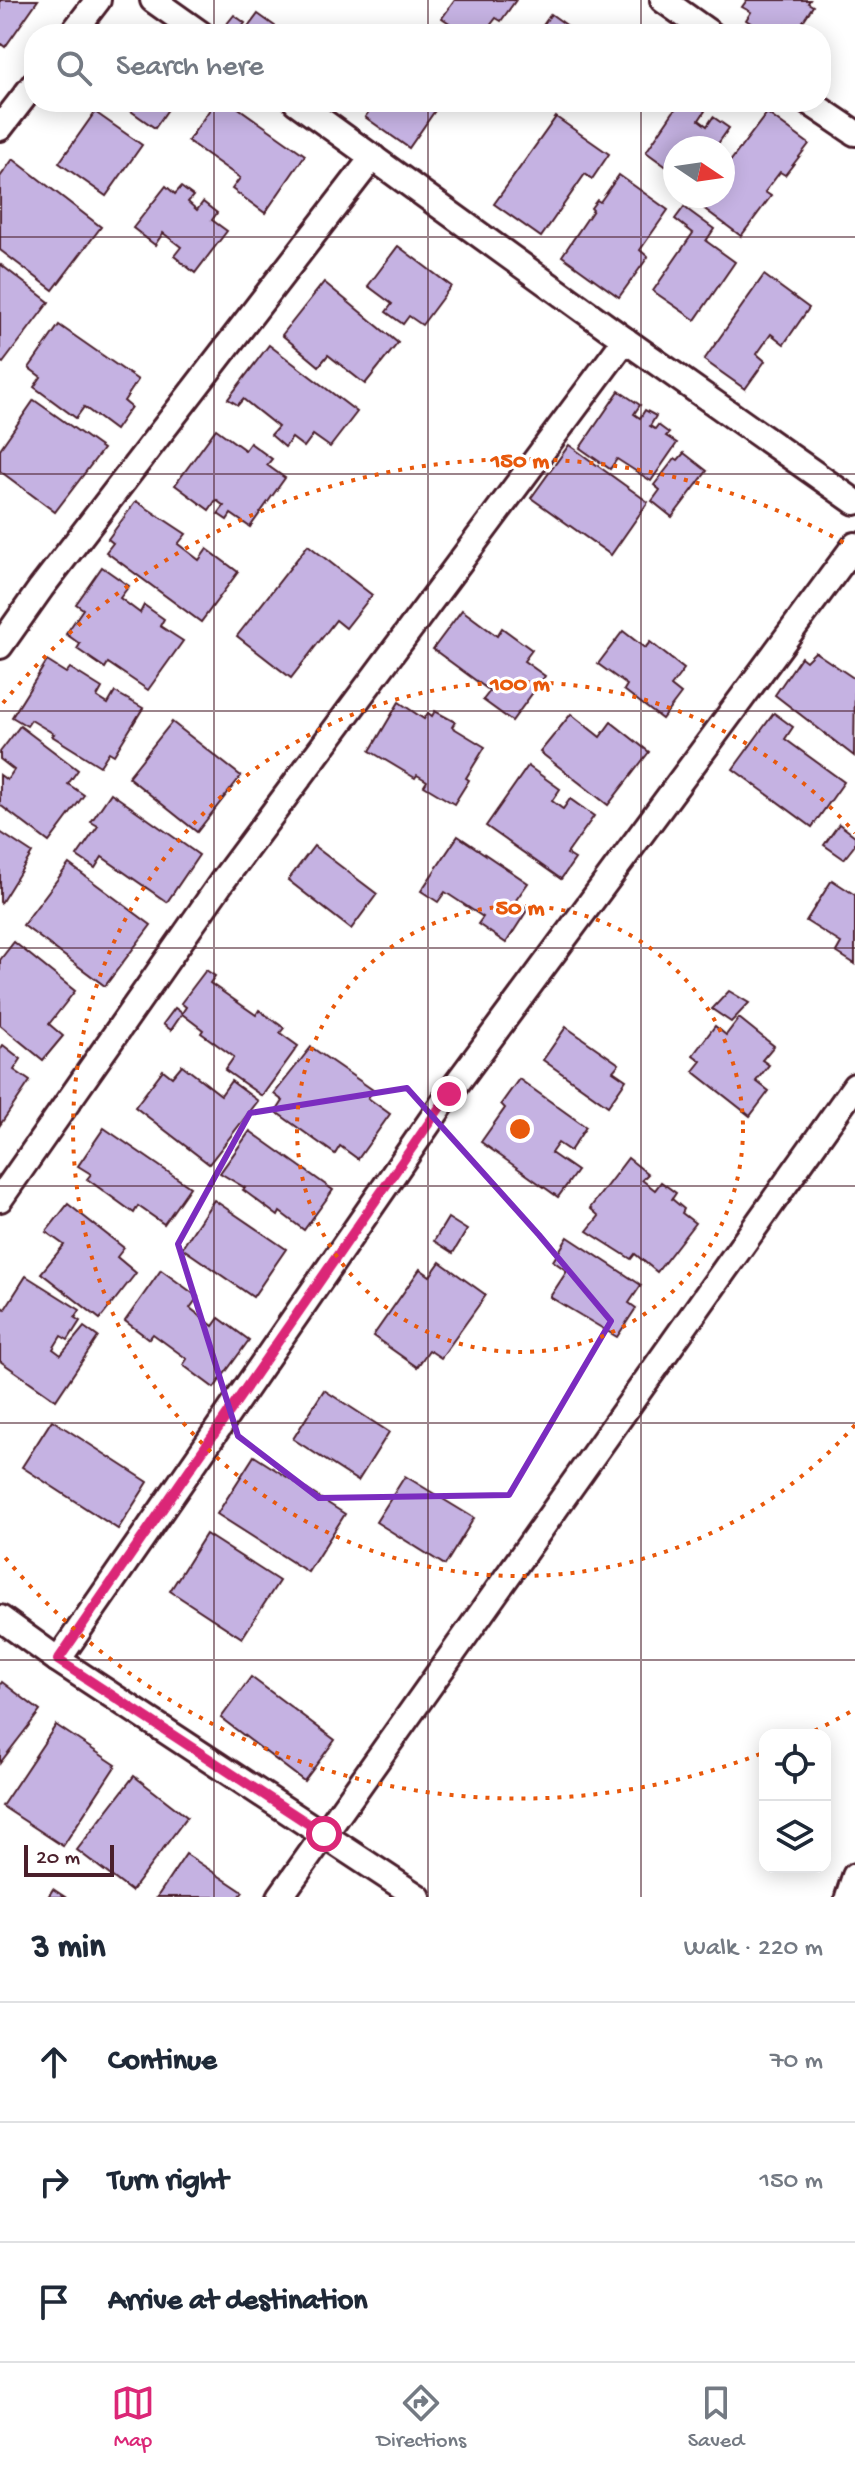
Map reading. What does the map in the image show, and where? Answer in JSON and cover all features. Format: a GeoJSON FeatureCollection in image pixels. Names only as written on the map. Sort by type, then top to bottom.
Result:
{"type":"FeatureCollection","features":[{"type":"Feature","properties":{"kind":"street"},"geometry":{"type":"LineString","coordinates":[[80,24],[98,0]]}},
{"type":"Feature","properties":{"kind":"street"},"geometry":{"type":"LineString","coordinates":[[153,0],[187,24]]}},
{"type":"Feature","properties":{"kind":"street"},"geometry":{"type":"LineString","coordinates":[[663,0],[697,24]]}},
{"type":"Feature","properties":{"kind":"street"},"geometry":{"type":"LineString","coordinates":[[0,128],[24,97]]}},
{"type":"Feature","properties":{"kind":"street"},"geometry":{"type":"LineString","coordinates":[[310,112],[855,502]]}},
{"type":"Feature","properties":{"kind":"street"},"geometry":{"type":"LineString","coordinates":[[824,112],[855,133]]}},
{"type":"Feature","properties":{"kind":"street"},"geometry":{"type":"LineString","coordinates":[[0,646],[50,576],[373,157]]}},
{"type":"Feature","properties":{"kind":"street"},"geometry":{"type":"LineString","coordinates":[[0,1199],[221,883],[625,340]]}},
{"type":"Feature","properties":{"kind":"street"},"geometry":{"type":"LineString","coordinates":[[58,1660],[449,1094],[855,545]]}},
{"type":"Feature","properties":{"kind":"street"},"geometry":{"type":"LineString","coordinates":[[280,1897],[855,1086]]}},
{"type":"Feature","properties":{"kind":"street"},"geometry":{"type":"LineString","coordinates":[[0,1618],[58,1660],[418,1897]]}},
{"type":"Feature","properties":{"kind":"street"},"geometry":{"type":"LineString","coordinates":[[848,1897],[855,1876]]}},
{"type":"Feature","properties":{"kind":"highlighted area"},"geometry":{"type":"Polygon","coordinates":[[[407,1088],[539,1235],[611,1321],[509,1495],[319,1498],[238,1436],[178,1244],[250,1113],[407,1088]]]}},
{"type":"Feature","properties":{"kind":"building"},"geometry":{"type":"Polygon","coordinates":[[[0,0],[38,0],[5,47],[0,43],[0,0]]]}},
{"type":"Feature","properties":{"kind":"building"},"geometry":{"type":"Polygon","coordinates":[[[455,0],[516,0],[501,21],[496,18],[491,24],[451,24],[442,18],[455,0]]]}},
{"type":"Feature","properties":{"kind":"building"},"geometry":{"type":"Polygon","coordinates":[[[747,0],[810,0],[808,3],[813,6],[801,24],[752,24],[746,20],[751,12],[742,7],[747,0]]]}},
{"type":"Feature","properties":{"kind":"building"},"geometry":{"type":"Polygon","coordinates":[[[258,14],[272,24],[250,24],[258,14]]]}},
{"type":"Feature","properties":{"kind":"building"},"geometry":{"type":"Polygon","coordinates":[[[551,14],[565,24],[544,24],[551,14]]]}},
{"type":"Feature","properties":{"kind":"building"},"geometry":{"type":"Polygon","coordinates":[[[234,15],[245,23],[244,24],[227,24],[234,15]]]}},
{"type":"Feature","properties":{"kind":"building"},"geometry":{"type":"Polygon","coordinates":[[[95,112],[142,145],[106,196],[59,163],[95,112]]]}},
{"type":"Feature","properties":{"kind":"building"},"geometry":{"type":"Polygon","coordinates":[[[132,112],[166,112],[155,128],[132,112]]]}},
{"type":"Feature","properties":{"kind":"building"},"geometry":{"type":"Polygon","coordinates":[[[208,112],[244,112],[305,155],[265,213],[232,189],[240,178],[188,141],[208,112]]]}},
{"type":"Feature","properties":{"kind":"building"},"geometry":{"type":"Polygon","coordinates":[[[369,112],[434,112],[409,148],[365,117],[369,112]]]}},
{"type":"Feature","properties":{"kind":"building"},"geometry":{"type":"Polygon","coordinates":[[[673,112],[704,112],[699,120],[707,126],[713,117],[729,128],[723,136],[663,136],[663,164],[646,152],[673,112]]]}},
{"type":"Feature","properties":{"kind":"building"},"geometry":{"type":"Polygon","coordinates":[[[767,113],[809,144],[785,175],[780,172],[765,192],[771,196],[741,236],[703,208],[735,208],[735,155],[767,113]]]}},
{"type":"Feature","properties":{"kind":"building"},"geometry":{"type":"Polygon","coordinates":[[[556,117],[609,154],[592,179],[585,174],[541,237],[494,204],[556,117]]]}},
{"type":"Feature","properties":{"kind":"building"},"geometry":{"type":"Polygon","coordinates":[[[13,159],[101,227],[53,290],[0,250],[0,177],[13,159]]]}},
{"type":"Feature","properties":{"kind":"building"},"geometry":{"type":"Polygon","coordinates":[[[619,175],[668,210],[640,250],[648,257],[619,297],[562,256],[593,210],[591,208],[597,200],[600,202],[619,175]]]}},
{"type":"Feature","properties":{"kind":"building"},"geometry":{"type":"Polygon","coordinates":[[[166,186],[175,194],[181,187],[193,196],[188,202],[197,210],[203,202],[217,213],[212,220],[227,231],[195,273],[174,256],[181,247],[163,233],[155,245],[133,228],[166,186]]]}},
{"type":"Feature","properties":{"kind":"building"},"geometry":{"type":"Polygon","coordinates":[[[685,208],[714,229],[706,241],[735,262],[695,320],[653,291],[693,233],[675,219],[685,208]]]}},
{"type":"Feature","properties":{"kind":"building"},"geometry":{"type":"Polygon","coordinates":[[[398,246],[451,286],[422,325],[409,316],[403,324],[386,312],[392,304],[368,286],[398,246]]]}},
{"type":"Feature","properties":{"kind":"building"},"geometry":{"type":"Polygon","coordinates":[[[0,264],[49,302],[3,363],[0,361],[0,264]]]}},
{"type":"Feature","properties":{"kind":"building"},"geometry":{"type":"Polygon","coordinates":[[[764,275],[809,308],[784,344],[771,334],[757,354],[765,361],[745,389],[704,360],[764,275]]]}},
{"type":"Feature","properties":{"kind":"building"},"geometry":{"type":"Polygon","coordinates":[[[324,282],[398,343],[365,384],[328,355],[319,366],[282,335],[324,282]]]}},
{"type":"Feature","properties":{"kind":"building"},"geometry":{"type":"Polygon","coordinates":[[[59,325],[138,380],[124,401],[131,407],[115,430],[84,407],[76,418],[34,387],[41,377],[29,368],[59,325]]]}},
{"type":"Feature","properties":{"kind":"building"},"geometry":{"type":"Polygon","coordinates":[[[269,345],[357,412],[330,447],[313,435],[304,447],[292,438],[285,447],[271,435],[278,427],[243,399],[238,405],[228,399],[269,345]]]}},
{"type":"Feature","properties":{"kind":"building"},"geometry":{"type":"Polygon","coordinates":[[[619,391],[640,405],[634,414],[640,418],[645,410],[656,416],[650,426],[655,429],[658,425],[669,433],[666,436],[677,443],[651,481],[617,459],[610,469],[580,448],[619,391]]]}},
{"type":"Feature","properties":{"kind":"building"},"geometry":{"type":"Polygon","coordinates":[[[34,400],[103,449],[55,512],[0,471],[0,449],[34,400]]]}},
{"type":"Feature","properties":{"kind":"building"},"geometry":{"type":"Polygon","coordinates":[[[216,429],[245,450],[250,443],[272,459],[267,465],[285,478],[250,527],[231,514],[227,520],[218,514],[224,506],[216,500],[209,510],[175,485],[216,429]]]}},
{"type":"Feature","properties":{"kind":"building"},"geometry":{"type":"Polygon","coordinates":[[[569,445],[648,502],[611,555],[531,498],[569,445]]]}},
{"type":"Feature","properties":{"kind":"building"},"geometry":{"type":"Polygon","coordinates":[[[684,453],[707,471],[672,517],[652,501],[660,490],[654,485],[675,458],[678,460],[684,453]]]}},
{"type":"Feature","properties":{"kind":"building"},"geometry":{"type":"Polygon","coordinates":[[[136,501],[186,534],[178,544],[199,560],[207,549],[238,572],[201,622],[106,552],[113,543],[108,539],[136,501]]]}},
{"type":"Feature","properties":{"kind":"building"},"geometry":{"type":"Polygon","coordinates":[[[308,545],[372,595],[346,628],[336,620],[291,678],[237,636],[308,545]]]}},
{"type":"Feature","properties":{"kind":"building"},"geometry":{"type":"Polygon","coordinates":[[[102,567],[129,586],[120,598],[140,613],[144,605],[164,619],[160,626],[183,641],[148,690],[108,663],[105,668],[77,649],[80,644],[66,634],[83,609],[76,604],[102,567]]]}},
{"type":"Feature","properties":{"kind":"building"},"geometry":{"type":"Polygon","coordinates":[[[462,610],[497,636],[502,628],[532,650],[524,661],[545,676],[512,721],[483,700],[490,691],[433,649],[462,610]]]}},
{"type":"Feature","properties":{"kind":"building"},"geometry":{"type":"Polygon","coordinates":[[[623,631],[645,648],[650,642],[684,669],[671,686],[681,694],[662,719],[624,690],[627,685],[598,664],[623,631]]]}},
{"type":"Feature","properties":{"kind":"building"},"geometry":{"type":"Polygon","coordinates":[[[815,652],[855,679],[854,756],[775,695],[801,657],[806,661],[815,652]]]}},
{"type":"Feature","properties":{"kind":"building"},"geometry":{"type":"Polygon","coordinates":[[[47,661],[66,673],[70,668],[102,688],[97,697],[108,704],[115,692],[143,708],[114,755],[109,752],[100,766],[31,720],[27,726],[12,717],[47,661]]]}},
{"type":"Feature","properties":{"kind":"building"},"geometry":{"type":"Polygon","coordinates":[[[399,702],[424,719],[428,713],[432,716],[435,711],[455,722],[452,727],[485,747],[454,804],[424,786],[427,781],[417,775],[415,778],[370,751],[399,702]]]}},
{"type":"Feature","properties":{"kind":"building"},"geometry":{"type":"Polygon","coordinates":[[[774,713],[793,727],[785,739],[844,782],[812,827],[733,769],[774,713]]]}},
{"type":"Feature","properties":{"kind":"building"},"geometry":{"type":"Polygon","coordinates":[[[571,714],[600,737],[611,722],[649,752],[608,805],[540,752],[571,714]]]}},
{"type":"Feature","properties":{"kind":"building"},"geometry":{"type":"Polygon","coordinates":[[[172,722],[241,776],[197,832],[128,777],[172,722]]]}},
{"type":"Feature","properties":{"kind":"building"},"geometry":{"type":"Polygon","coordinates":[[[20,726],[78,770],[68,784],[84,795],[49,842],[0,805],[0,775],[7,780],[14,770],[0,759],[0,752],[20,726]]]}},
{"type":"Feature","properties":{"kind":"building"},"geometry":{"type":"Polygon","coordinates":[[[528,766],[560,789],[552,801],[563,809],[570,799],[594,816],[567,854],[575,859],[561,879],[486,826],[528,766]]]}},
{"type":"Feature","properties":{"kind":"building"},"geometry":{"type":"Polygon","coordinates":[[[111,793],[199,855],[167,902],[102,857],[95,868],[77,856],[98,826],[91,822],[111,793]]]}},
{"type":"Feature","properties":{"kind":"building"},"geometry":{"type":"Polygon","coordinates":[[[839,824],[855,836],[855,845],[844,859],[824,845],[839,824]]]}},
{"type":"Feature","properties":{"kind":"building"},"geometry":{"type":"Polygon","coordinates":[[[0,832],[32,853],[1,903],[0,902],[0,832]]]}},
{"type":"Feature","properties":{"kind":"building"},"geometry":{"type":"Polygon","coordinates":[[[458,836],[528,883],[516,900],[528,909],[506,943],[478,924],[483,917],[445,892],[438,902],[421,891],[458,836]]]}},
{"type":"Feature","properties":{"kind":"building"},"geometry":{"type":"Polygon","coordinates":[[[314,846],[377,894],[351,929],[288,880],[314,846]]]}},
{"type":"Feature","properties":{"kind":"building"},"geometry":{"type":"Polygon","coordinates":[[[69,864],[151,925],[105,986],[23,925],[69,864]]]}},
{"type":"Feature","properties":{"kind":"building"},"geometry":{"type":"Polygon","coordinates":[[[832,880],[855,895],[855,964],[836,952],[841,943],[806,921],[832,880]]]}},
{"type":"Feature","properties":{"kind":"building"},"geometry":{"type":"Polygon","coordinates":[[[14,942],[75,991],[49,1024],[63,1036],[43,1060],[0,1025],[0,960],[14,942]]]}},
{"type":"Feature","properties":{"kind":"building"},"geometry":{"type":"Polygon","coordinates":[[[206,970],[215,976],[210,983],[256,1015],[259,1010],[284,1028],[280,1033],[298,1046],[262,1096],[225,1070],[234,1057],[201,1033],[203,1030],[182,1014],[171,1030],[163,1024],[175,1008],[182,1013],[186,1007],[181,1003],[206,970]]]}},
{"type":"Feature","properties":{"kind":"building"},"geometry":{"type":"Polygon","coordinates":[[[729,991],[749,1003],[731,1022],[712,1009],[729,991]]]}},
{"type":"Feature","properties":{"kind":"building"},"geometry":{"type":"Polygon","coordinates":[[[739,1018],[774,1046],[762,1060],[769,1065],[756,1081],[769,1091],[750,1116],[693,1071],[701,1061],[693,1055],[715,1026],[726,1035],[739,1018]]]}},
{"type":"Feature","properties":{"kind":"building"},"geometry":{"type":"Polygon","coordinates":[[[566,1027],[619,1064],[613,1071],[626,1080],[608,1106],[543,1060],[566,1027]]]}},
{"type":"Feature","properties":{"kind":"building"},"geometry":{"type":"Polygon","coordinates":[[[3,1045],[21,1059],[14,1070],[30,1081],[0,1125],[0,1050],[3,1045]]]}},
{"type":"Feature","properties":{"kind":"building"},"geometry":{"type":"Polygon","coordinates":[[[311,1047],[373,1090],[368,1098],[390,1114],[358,1159],[340,1146],[335,1154],[276,1112],[283,1101],[274,1094],[311,1047]]]}},
{"type":"Feature","properties":{"kind":"building"},"geometry":{"type":"Polygon","coordinates":[[[182,1065],[221,1095],[231,1081],[258,1101],[209,1164],[135,1107],[163,1070],[172,1077],[182,1065]]]}},
{"type":"Feature","properties":{"kind":"building"},"geometry":{"type":"Polygon","coordinates":[[[519,1079],[586,1127],[570,1151],[558,1143],[551,1153],[577,1171],[558,1197],[481,1142],[505,1108],[501,1104],[519,1079]]]}},
{"type":"Feature","properties":{"kind":"building"},"geometry":{"type":"Polygon","coordinates":[[[104,1128],[190,1187],[164,1224],[138,1206],[134,1213],[87,1179],[91,1174],[78,1166],[104,1128]]]}},
{"type":"Feature","properties":{"kind":"building"},"geometry":{"type":"Polygon","coordinates":[[[250,1131],[333,1190],[304,1230],[280,1212],[278,1216],[243,1190],[245,1188],[220,1173],[250,1131]]]}},
{"type":"Feature","properties":{"kind":"building"},"geometry":{"type":"Polygon","coordinates":[[[628,1158],[648,1174],[642,1180],[655,1190],[661,1182],[676,1193],[672,1199],[684,1209],[682,1213],[695,1223],[657,1272],[635,1254],[631,1259],[587,1231],[599,1216],[590,1208],[628,1158]]]}},
{"type":"Feature","properties":{"kind":"building"},"geometry":{"type":"Polygon","coordinates":[[[214,1200],[286,1249],[253,1297],[182,1248],[214,1200]]]}},
{"type":"Feature","properties":{"kind":"building"},"geometry":{"type":"Polygon","coordinates":[[[68,1204],[124,1248],[117,1257],[136,1273],[100,1319],[41,1273],[64,1245],[46,1232],[68,1204]]]}},
{"type":"Feature","properties":{"kind":"building"},"geometry":{"type":"Polygon","coordinates":[[[448,1218],[467,1230],[453,1253],[434,1241],[448,1218]]]}},
{"type":"Feature","properties":{"kind":"building"},"geometry":{"type":"Polygon","coordinates":[[[568,1237],[641,1285],[629,1303],[636,1308],[617,1337],[550,1297],[567,1271],[553,1261],[568,1237]]]}},
{"type":"Feature","properties":{"kind":"building"},"geometry":{"type":"Polygon","coordinates":[[[440,1262],[486,1295],[441,1358],[429,1350],[417,1367],[373,1336],[420,1269],[430,1276],[440,1262]]]}},
{"type":"Feature","properties":{"kind":"building"},"geometry":{"type":"Polygon","coordinates":[[[161,1270],[198,1297],[190,1308],[213,1326],[219,1318],[249,1340],[214,1388],[183,1365],[187,1359],[153,1334],[149,1339],[125,1321],[161,1270]]]}},
{"type":"Feature","properties":{"kind":"building"},"geometry":{"type":"Polygon","coordinates":[[[26,1276],[80,1310],[75,1318],[80,1321],[68,1340],[61,1336],[53,1349],[61,1355],[84,1327],[98,1337],[56,1400],[0,1361],[0,1306],[5,1309],[26,1276]]]}},
{"type":"Feature","properties":{"kind":"building"},"geometry":{"type":"Polygon","coordinates":[[[324,1390],[389,1432],[358,1481],[293,1439],[324,1390]]]}},
{"type":"Feature","properties":{"kind":"building"},"geometry":{"type":"Polygon","coordinates":[[[52,1420],[148,1482],[118,1529],[22,1467],[52,1420]]]}},
{"type":"Feature","properties":{"kind":"building"},"geometry":{"type":"Polygon","coordinates":[[[254,1456],[345,1514],[308,1572],[217,1514],[254,1456]]]}},
{"type":"Feature","properties":{"kind":"building"},"geometry":{"type":"Polygon","coordinates":[[[405,1476],[474,1518],[445,1565],[376,1522],[405,1476]]]}},
{"type":"Feature","properties":{"kind":"building"},"geometry":{"type":"Polygon","coordinates":[[[206,1534],[279,1581],[242,1638],[170,1591],[206,1534]]]}},
{"type":"Feature","properties":{"kind":"building"},"geometry":{"type":"Polygon","coordinates":[[[251,1677],[335,1740],[304,1781],[221,1718],[251,1677]]]}},
{"type":"Feature","properties":{"kind":"building"},"geometry":{"type":"Polygon","coordinates":[[[2,1682],[40,1711],[0,1763],[0,1685],[2,1682]]]}},
{"type":"Feature","properties":{"kind":"building"},"geometry":{"type":"Polygon","coordinates":[[[56,1725],[116,1765],[63,1846],[2,1806],[56,1725]]]}},
{"type":"Feature","properties":{"kind":"building"},"geometry":{"type":"Polygon","coordinates":[[[134,1776],[187,1817],[131,1891],[77,1850],[134,1776]]]}},
{"type":"Feature","properties":{"kind":"building"},"geometry":{"type":"Polygon","coordinates":[[[186,1854],[243,1892],[239,1897],[157,1897],[186,1854]]]}},
{"type":"Feature","properties":{"kind":"building"},"geometry":{"type":"Polygon","coordinates":[[[53,1889],[65,1897],[48,1897],[53,1889]]]}},
{"type":"Feature","properties":{"kind":"route"},"geometry":{"type":"LineString","coordinates":[[324,1834],[58,1660],[449,1094]]}}]}
